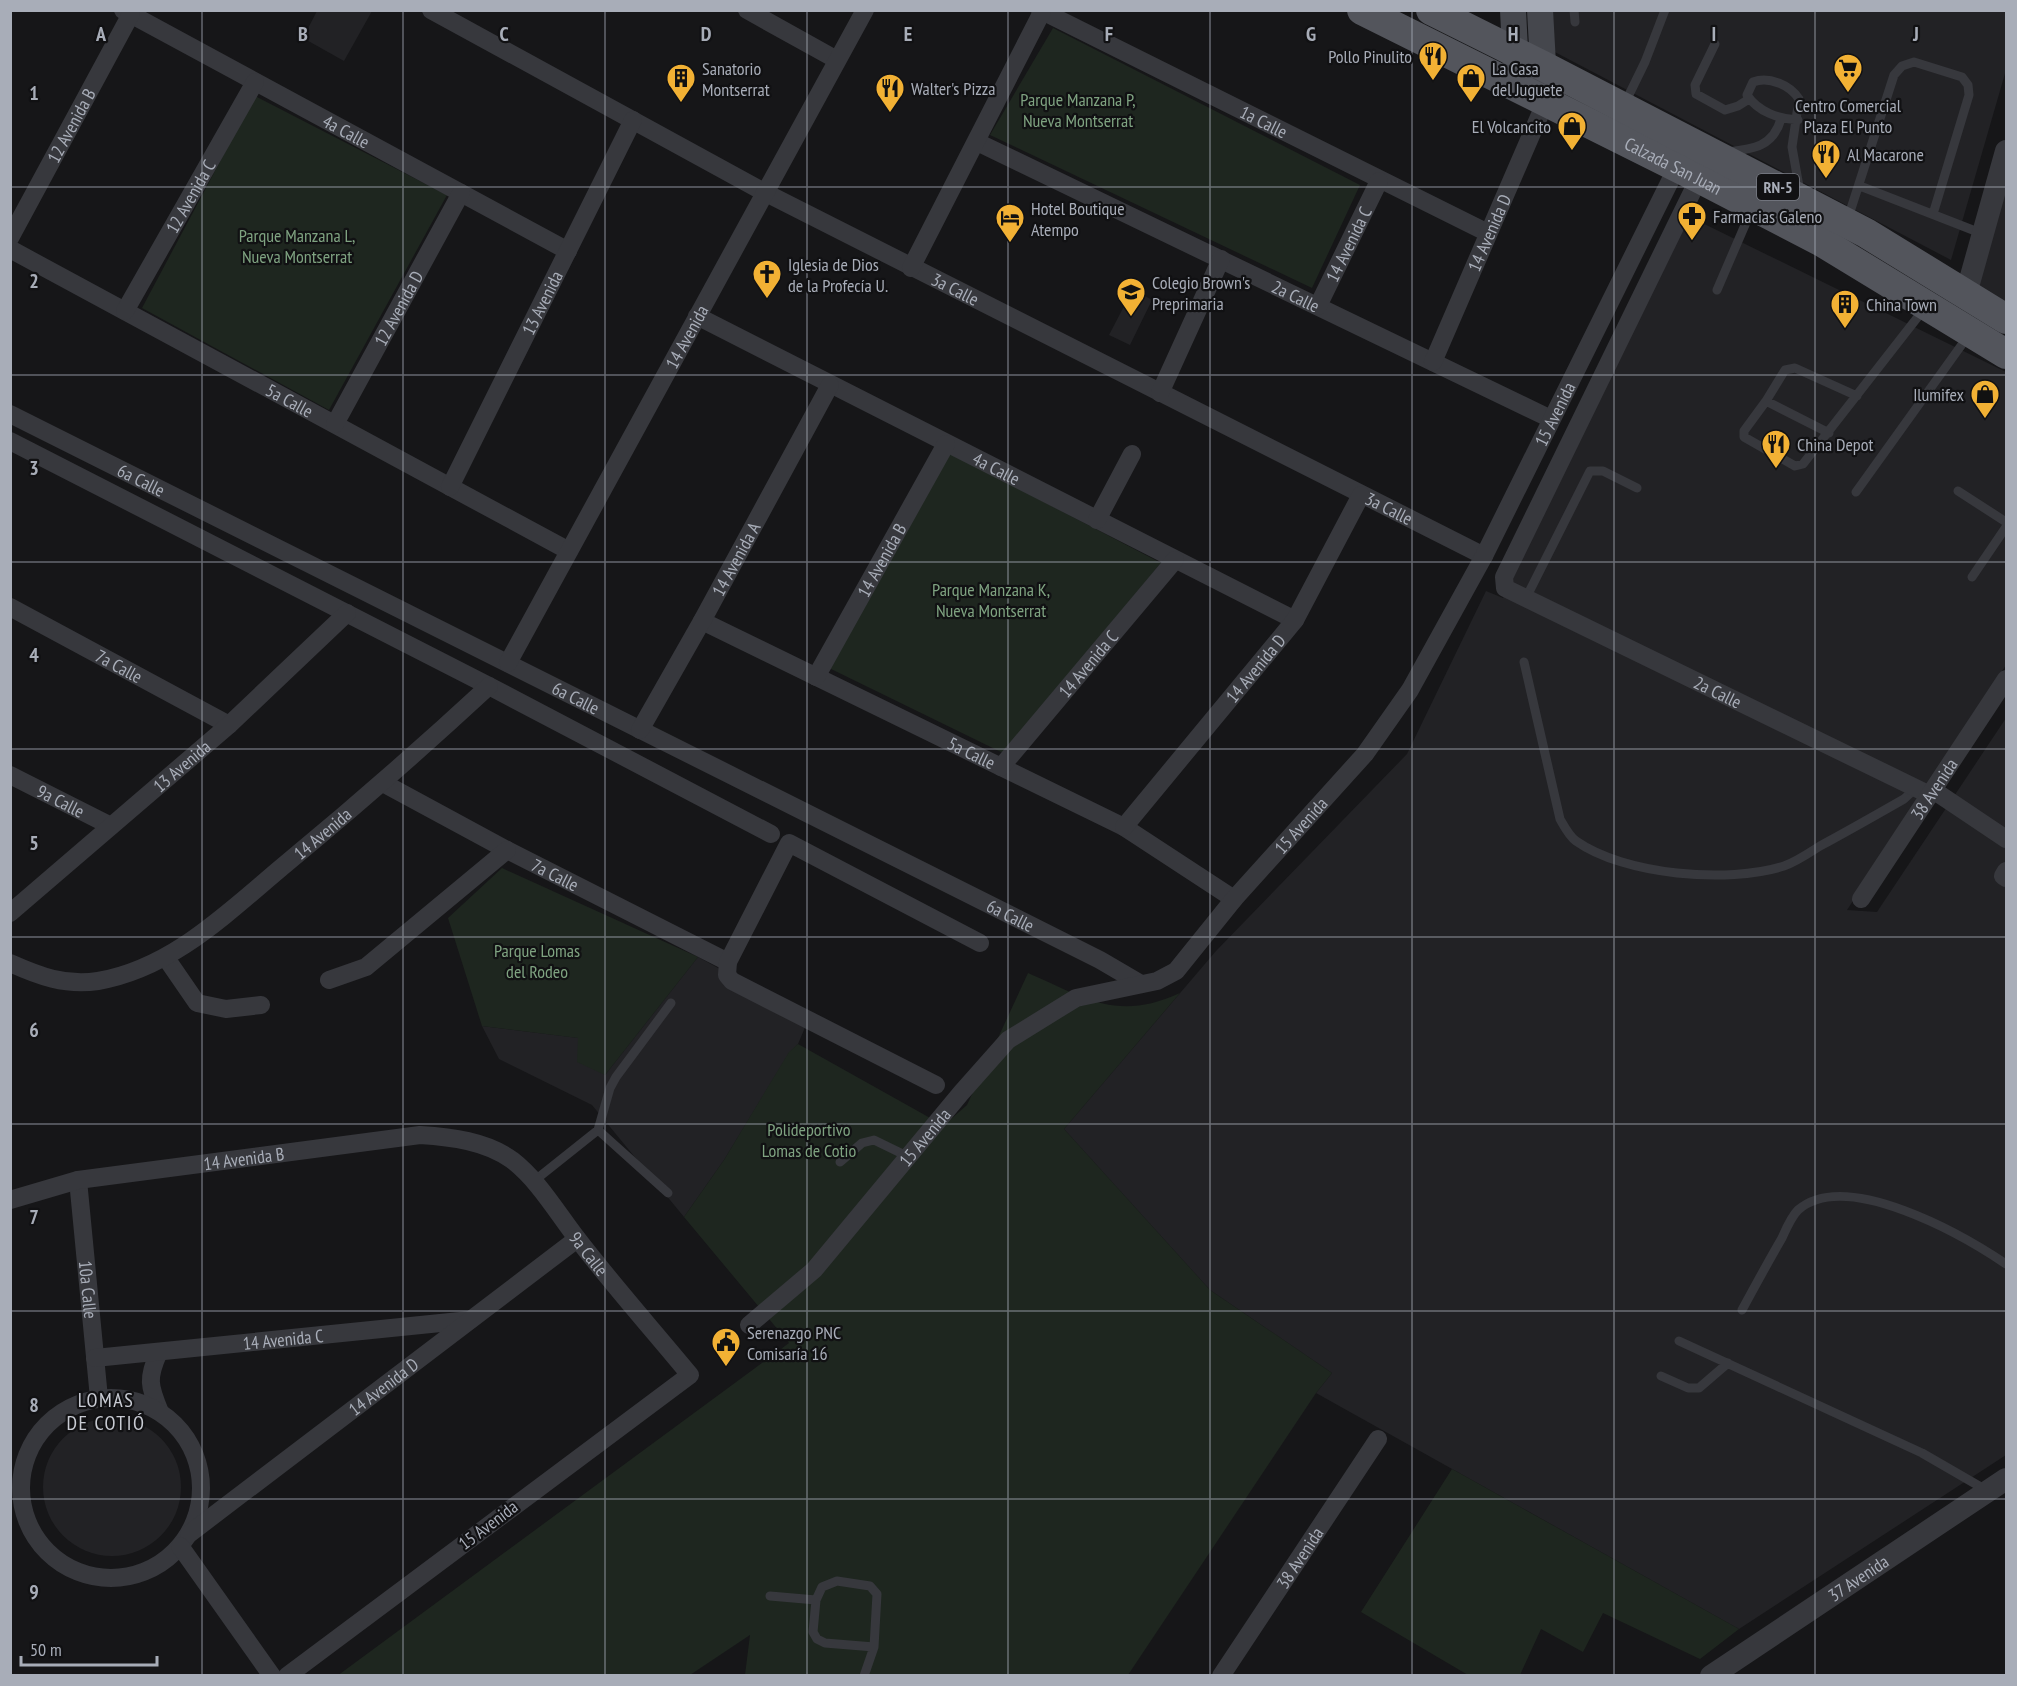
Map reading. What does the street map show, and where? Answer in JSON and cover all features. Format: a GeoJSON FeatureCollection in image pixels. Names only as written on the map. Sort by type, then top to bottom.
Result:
{"type":"FeatureCollection","features":[{"type":"Feature","properties":{"kind":"main road","name":"Calzada San Juan"},"geometry":{"type":"LineString","coordinates":[[1362,10],[1545,103],[1696,166],[1802,200],[1846,223],[2007,319]]}},
{"type":"Feature","properties":{"kind":"main road"},"geometry":{"type":"LineString","coordinates":[[1513,10],[1516,88]]}},
{"type":"Feature","properties":{"kind":"main road"},"geometry":{"type":"LineString","coordinates":[[1540,10],[1545,103]]}},
{"type":"Feature","properties":{"kind":"main road","name":"Calzada San Juan"},"geometry":{"type":"LineString","coordinates":[[1444,14],[1623,107],[1696,166],[1753,206],[1822,242],[2007,354]]}},
{"type":"Feature","properties":{"kind":"street","name":"3a Calle"},"geometry":{"type":"LineString","coordinates":[[431,10],[764,192],[1484,556]]}},
{"type":"Feature","properties":{"kind":"street"},"geometry":{"type":"LineString","coordinates":[[747,10],[837,60]]}},
{"type":"Feature","properties":{"kind":"street","name":"14 Avenida"},"geometry":{"type":"LineString","coordinates":[[508,663],[865,10]]}},
{"type":"Feature","properties":{"kind":"street"},"geometry":{"type":"LineString","coordinates":[[911,268],[977,142],[1041,11]]}},
{"type":"Feature","properties":{"kind":"street","name":"1a Calle"},"geometry":{"type":"LineString","coordinates":[[1041,11],[1379,181],[1488,233]]}},
{"type":"Feature","properties":{"kind":"street","name":"4a Calle"},"geometry":{"type":"LineString","coordinates":[[127,12],[568,251]]}},
{"type":"Feature","properties":{"kind":"street","name":"12 Avenida B"},"geometry":{"type":"LineString","coordinates":[[10,238],[127,12]]}},
{"type":"Feature","properties":{"kind":"street","name":"12 Avenida C"},"geometry":{"type":"LineString","coordinates":[[125,311],[255,82]]}},
{"type":"Feature","properties":{"kind":"street","name":"14 Avenida D"},"geometry":{"type":"LineString","coordinates":[[1433,362],[1545,103]]}},
{"type":"Feature","properties":{"kind":"street","name":"13 Avenida"},"geometry":{"type":"LineString","coordinates":[[450,487],[633,120]]}},
{"type":"Feature","properties":{"kind":"street","name":"2a Calle"},"geometry":{"type":"LineString","coordinates":[[977,142],[1551,419]]}},
{"type":"Feature","properties":{"kind":"street"},"geometry":{"type":"LineString","coordinates":[[1966,294],[2007,151]]}},
{"type":"Feature","properties":{"kind":"street","name":"2a Calle"},"geometry":{"type":"LineString","coordinates":[[1696,166],[1503,577],[1505,588],[1926,791],[2007,839]]}},
{"type":"Feature","properties":{"kind":"street","name":"15 Avenida"},"geometry":{"type":"LineString","coordinates":[[749,1325],[814,1270],[1008,1040],[1076,998],[1166,978],[1176,971],[1234,899],[1365,754],[1410,690],[1484,556],[1551,419],[1696,166]]}},
{"type":"Feature","properties":{"kind":"street","name":"14 Avenida C"},"geometry":{"type":"LineString","coordinates":[[1318,306],[1379,181]]}},
{"type":"Feature","properties":{"kind":"street","name":"12 Avenida D"},"geometry":{"type":"LineString","coordinates":[[335,424],[460,193]]}},
{"type":"Feature","properties":{"kind":"street","name":"5a Calle"},"geometry":{"type":"LineString","coordinates":[[10,249],[569,551]]}},
{"type":"Feature","properties":{"kind":"street"},"geometry":{"type":"LineString","coordinates":[[1160,393],[1221,260]]}},
{"type":"Feature","properties":{"kind":"street","name":"4a Calle"},"geometry":{"type":"LineString","coordinates":[[697,316],[1295,620]]}},
{"type":"Feature","properties":{"kind":"street","name":"14 Avenida A"},"geometry":{"type":"LineString","coordinates":[[640,730],[830,385]]}},
{"type":"Feature","properties":{"kind":"street","name":"6a Calle"},"geometry":{"type":"LineString","coordinates":[[10,414],[1100,960],[1141,984]]}},
{"type":"Feature","properties":{"kind":"street","name":"6a Calle"},"geometry":{"type":"LineString","coordinates":[[10,441],[489,686],[771,834]]}},
{"type":"Feature","properties":{"kind":"street","name":"14 Avenida B"},"geometry":{"type":"LineString","coordinates":[[816,677],[946,444]]}},
{"type":"Feature","properties":{"kind":"street"},"geometry":{"type":"LineString","coordinates":[[1097,520],[1132,454]]}},
{"type":"Feature","properties":{"kind":"street","name":"14 Avenida D"},"geometry":{"type":"LineString","coordinates":[[1124,827],[1295,620],[1361,495]]}},
{"type":"Feature","properties":{"kind":"street","name":"14 Avenida C"},"geometry":{"type":"LineString","coordinates":[[1001,767],[1175,560]]}},
{"type":"Feature","properties":{"kind":"street","name":"7a Calle"},"geometry":{"type":"LineString","coordinates":[[10,607],[229,725]]}},
{"type":"Feature","properties":{"kind":"street","name":"13 Avenida"},"geometry":{"type":"LineString","coordinates":[[10,913],[229,725],[346,613]]}},
{"type":"Feature","properties":{"kind":"street","name":"5a Calle"},"geometry":{"type":"LineString","coordinates":[[702,621],[1124,827],[1234,899]]}},
{"type":"Feature","properties":{"kind":"street","name":"38 Avenida"},"geometry":{"type":"LineString","coordinates":[[1862,899],[1926,791],[2007,679]]}},
{"type":"Feature","properties":{"kind":"street","name":"14 Avenida"},"geometry":{"type":"LineString","coordinates":[[10,963],[40,976],[72,982],[100,980],[145,968],[166,958],[207,928],[383,783],[489,686]]}},
{"type":"Feature","properties":{"kind":"street","name":"9a Calle"},"geometry":{"type":"LineString","coordinates":[[10,775],[111,826]]}},
{"type":"Feature","properties":{"kind":"street","name":"7a Calle"},"geometry":{"type":"LineString","coordinates":[[383,783],[507,850],[728,962]]}},
{"type":"Feature","properties":{"kind":"street"},"geometry":{"type":"LineString","coordinates":[[936,1085],[732,981],[727,975],[728,962],[789,843],[980,943]]}},
{"type":"Feature","properties":{"kind":"street"},"geometry":{"type":"LineString","coordinates":[[329,980],[366,967],[507,850]]}},
{"type":"Feature","properties":{"kind":"street"},"geometry":{"type":"LineString","coordinates":[[2007,871],[2003,876],[2007,878]]}},
{"type":"Feature","properties":{"kind":"street"},"geometry":{"type":"LineString","coordinates":[[166,958],[197,1003],[226,1009],[261,1005]]}},
{"type":"Feature","properties":{"kind":"street","name":"14 Avenida B"},"geometry":{"type":"LineString","coordinates":[[10,1200],[78,1179],[420,1135],[452,1137],[481,1145]]}},
{"type":"Feature","properties":{"kind":"street","name":"9a Calle"},"geometry":{"type":"LineString","coordinates":[[481,1145],[511,1159],[534,1181],[577,1239],[690,1375]]}},
{"type":"Feature","properties":{"kind":"street","name":"10a Calle"},"geometry":{"type":"LineString","coordinates":[[78,1179],[99,1398]]}},
{"type":"Feature","properties":{"kind":"street","name":"14 Avenida D"},"geometry":{"type":"LineString","coordinates":[[185,1540],[577,1239]]}},
{"type":"Feature","properties":{"kind":"street","name":"14 Avenida C"},"geometry":{"type":"LineString","coordinates":[[95,1358],[471,1320]]}},
{"type":"Feature","properties":{"kind":"street"},"geometry":{"type":"LineString","coordinates":[[159,1352],[150,1371],[150,1390],[160,1412]]}},
{"type":"Feature","properties":{"kind":"street","name":"15 Avenida"},"geometry":{"type":"LineString","coordinates":[[286,1676],[690,1375]]}},
{"type":"Feature","properties":{"kind":"street"},"geometry":{"type":"LineString","coordinates":[[99,1398],[131,1400],[160,1412],[181,1430],[195,1454],[201,1481],[199,1508],[185,1540],[160,1564],[135,1575],[108,1579],[81,1574],[65,1566],[38,1543],[25,1519],[20,1493],[22,1466],[33,1441],[58,1415],[73,1406],[99,1398]]}},
{"type":"Feature","properties":{"kind":"street","name":"38 Avenida"},"geometry":{"type":"LineString","coordinates":[[1221,1676],[1378,1439]]}},
{"type":"Feature","properties":{"kind":"street","name":"37 Avenida"},"geometry":{"type":"LineString","coordinates":[[1711,1676],[1997,1485]]}},
{"type":"Feature","properties":{"kind":"street"},"geometry":{"type":"LineString","coordinates":[[185,1540],[272,1676]]}},
{"type":"Feature","properties":{"kind":"lane"},"geometry":{"type":"LineString","coordinates":[[1574,10],[1575,22]]}},
{"type":"Feature","properties":{"kind":"lane"},"geometry":{"type":"LineString","coordinates":[[1623,107],[1645,62],[1665,10]]}},
{"type":"Feature","properties":{"kind":"lane"},"geometry":{"type":"LineString","coordinates":[[1715,44],[1695,85],[1696,94],[1725,110],[1749,99]]}},
{"type":"Feature","properties":{"kind":"lane"},"geometry":{"type":"LineString","coordinates":[[1846,223],[1860,186],[1894,75],[1902,66],[1914,62],[1962,77],[1968,84],[1969,95],[1933,214]]}},
{"type":"Feature","properties":{"kind":"lane"},"geometry":{"type":"LineString","coordinates":[[1749,99],[1748,89],[1753,82],[1768,79],[1795,92],[1799,99],[1792,158],[1802,200]]}},
{"type":"Feature","properties":{"kind":"lane"},"geometry":{"type":"LineString","coordinates":[[1749,99],[1781,119],[1798,120]]}},
{"type":"Feature","properties":{"kind":"lane"},"geometry":{"type":"LineString","coordinates":[[1696,166],[1759,148],[1773,137],[1781,119]]}},
{"type":"Feature","properties":{"kind":"lane"},"geometry":{"type":"LineString","coordinates":[[1860,186],[1984,234]]}},
{"type":"Feature","properties":{"kind":"lane"},"geometry":{"type":"LineString","coordinates":[[1717,290],[1753,206]]}},
{"type":"Feature","properties":{"kind":"lane"},"geometry":{"type":"LineString","coordinates":[[1857,396],[1790,367],[1785,370],[1744,431],[1744,437],[1795,466],[1803,464],[1829,433],[1927,305]]}},
{"type":"Feature","properties":{"kind":"lane"},"geometry":{"type":"LineString","coordinates":[[1856,492],[1971,332]]}},
{"type":"Feature","properties":{"kind":"lane"},"geometry":{"type":"LineString","coordinates":[[1766,401],[1829,433]]}},
{"type":"Feature","properties":{"kind":"lane"},"geometry":{"type":"LineString","coordinates":[[1526,598],[1590,471],[1603,471],[1638,488]]}},
{"type":"Feature","properties":{"kind":"lane"},"geometry":{"type":"LineString","coordinates":[[1958,491],[2007,522]]}},
{"type":"Feature","properties":{"kind":"lane"},"geometry":{"type":"LineString","coordinates":[[1972,577],[2007,527]]}},
{"type":"Feature","properties":{"kind":"lane"},"geometry":{"type":"LineString","coordinates":[[1524,662],[1560,819],[1574,840],[1602,855],[1659,869],[1703,875],[1732,875],[1761,871],[1786,866],[1904,799],[1926,791]]}},
{"type":"Feature","properties":{"kind":"lane"},"geometry":{"type":"LineString","coordinates":[[534,1181],[598,1130],[606,1097],[616,1077],[671,1003]]}},
{"type":"Feature","properties":{"kind":"lane"},"geometry":{"type":"LineString","coordinates":[[598,1130],[668,1193]]}},
{"type":"Feature","properties":{"kind":"lane"},"geometry":{"type":"LineString","coordinates":[[840,1162],[862,1143],[874,1140],[909,1157]]}},
{"type":"Feature","properties":{"kind":"lane"},"geometry":{"type":"LineString","coordinates":[[1742,1311],[1796,1212],[1820,1199],[1849,1196],[1878,1202],[1967,1240],[2007,1264]]}},
{"type":"Feature","properties":{"kind":"lane"},"geometry":{"type":"LineString","coordinates":[[1678,1341],[1997,1485]]}},
{"type":"Feature","properties":{"kind":"lane"},"geometry":{"type":"LineString","coordinates":[[1661,1376],[1688,1388],[1699,1388],[1728,1364]]}},
{"type":"Feature","properties":{"kind":"lane"},"geometry":{"type":"LineString","coordinates":[[864,1676],[874,1647],[877,1594],[870,1586],[837,1581],[822,1587],[816,1600],[813,1632],[817,1639],[825,1643],[874,1647]]}},
{"type":"Feature","properties":{"kind":"lane"},"geometry":{"type":"LineString","coordinates":[[770,1596],[816,1600]]}},
{"type":"Feature","properties":{"kind":"shaded area"},"geometry":{"type":"Polygon","coordinates":[[[317,11],[372,11],[344,61],[303,38],[317,11]]]}},
{"type":"Feature","properties":{"kind":"shaded area"},"geometry":{"type":"Polygon","coordinates":[[[1549,11],[2006,11],[2006,70],[1951,260],[1551,50],[1549,11]]]}},
{"type":"Feature","properties":{"kind":"shaded area"},"geometry":{"type":"Polygon","coordinates":[[[2006,188],[2006,307],[1977,288],[2006,188]]]}},
{"type":"Feature","properties":{"kind":"shaded area"},"geometry":{"type":"Polygon","coordinates":[[[1684,214],[2006,372],[2006,665],[1847,910],[1877,912],[2006,718],[2006,1455],[1739,1629],[1316,1393],[1332,1373],[1210,1290],[1064,1129],[1216,951],[1407,754],[1486,591],[1503,598],[1684,214]]]}},
{"type":"Feature","properties":{"kind":"shaded area","name":"Colegio Brown's Preprimaria"},"geometry":{"type":"Polygon","coordinates":[[[1133,289],[1152,300],[1130,345],[1109,335],[1133,289]]]}},
{"type":"Feature","properties":{"kind":"shaded area"},"geometry":{"type":"Polygon","coordinates":[[[698,957],[809,1018],[798,1044],[789,1053],[724,1160],[684,1217],[592,1105],[499,1059],[482,1026],[579,1038],[605,1075],[698,957]]]}},
{"type":"Feature","properties":{"kind":"shaded area"},"geometry":{"type":"Polygon","coordinates":[[[112,1418],[138,1423],[161,1438],[176,1461],[181,1487],[176,1513],[161,1536],[138,1551],[112,1556],[86,1551],[63,1536],[48,1513],[43,1487],[48,1461],[63,1438],[86,1423],[112,1418]]]}},
{"type":"Feature","properties":{"kind":"green space","name":"Parque Manzana P, Nueva Montserrat"},"geometry":{"type":"Polygon","coordinates":[[[1053,28],[1360,185],[1312,288],[990,135],[1053,28]]]}},
{"type":"Feature","properties":{"kind":"green space","name":"Parque Manzana L, Nueva Montserrat"},"geometry":{"type":"Polygon","coordinates":[[[255,96],[447,195],[329,410],[142,308],[255,96]]]}},
{"type":"Feature","properties":{"kind":"green space","name":"Parque Manzana K, Nueva Montserrat"},"geometry":{"type":"Polygon","coordinates":[[[950,453],[1161,563],[1003,753],[829,668],[950,453]]]}},
{"type":"Feature","properties":{"kind":"green space","name":"Parque Lomas del Rodeo"},"geometry":{"type":"Polygon","coordinates":[[[502,868],[698,957],[605,1075],[577,1062],[578,1038],[482,1026],[448,918],[502,868]]]}},
{"type":"Feature","properties":{"kind":"green space","name":"Polideportivo Lomas de Cotio"},"geometry":{"type":"Polygon","coordinates":[[[1028,973],[1085,998],[1120,1006],[1138,1006],[1180,993],[1064,1129],[1210,1290],[1332,1373],[1316,1393],[1128,1675],[745,1675],[750,1635],[690,1675],[337,1676],[789,1343],[684,1217],[724,1160],[789,1052],[798,1044],[932,1119],[951,1119],[967,1105],[1028,973]]]}},
{"type":"Feature","properties":{"kind":"green space"},"geometry":{"type":"Polygon","coordinates":[[[1452,1469],[1739,1629],[1700,1659],[1603,1613],[1583,1652],[1541,1629],[1520,1675],[1468,1675],[1361,1612],[1452,1469]]]}},
{"type":"Feature","properties":{"kind":"place","name":"Pollo Pinulito"},"geometry":{"type":"Point","coordinates":[1433,82]}},
{"type":"Feature","properties":{"kind":"place","name":"Centro Comercial Plaza El Punto"},"geometry":{"type":"Point","coordinates":[1848,94]}},
{"type":"Feature","properties":{"kind":"place","name":"Sanatorio Montserrat"},"geometry":{"type":"Point","coordinates":[681,104]}},
{"type":"Feature","properties":{"kind":"place","name":"La Casa del Juguete"},"geometry":{"type":"Point","coordinates":[1471,104]}},
{"type":"Feature","properties":{"kind":"place","name":"Walter's Pizza"},"geometry":{"type":"Point","coordinates":[890,114]}},
{"type":"Feature","properties":{"kind":"place","name":"El Volcancito"},"geometry":{"type":"Point","coordinates":[1572,152]}},
{"type":"Feature","properties":{"kind":"place","name":"Al Macarone"},"geometry":{"type":"Point","coordinates":[1826,180]}},
{"type":"Feature","properties":{"kind":"place","name":"Farmacias Galeno"},"geometry":{"type":"Point","coordinates":[1692,242]}},
{"type":"Feature","properties":{"kind":"place","name":"Hotel Boutique Atempo"},"geometry":{"type":"Point","coordinates":[1010,244]}},
{"type":"Feature","properties":{"kind":"place","name":"Iglesia de Dios de la Profecía U."},"geometry":{"type":"Point","coordinates":[767,300]}},
{"type":"Feature","properties":{"kind":"place","name":"Colegio Brown's Preprimaria"},"geometry":{"type":"Point","coordinates":[1131,318]}},
{"type":"Feature","properties":{"kind":"place","name":"China Town"},"geometry":{"type":"Point","coordinates":[1845,330]}},
{"type":"Feature","properties":{"kind":"place","name":"Ilumifex"},"geometry":{"type":"Point","coordinates":[1985,420]}},
{"type":"Feature","properties":{"kind":"place","name":"China Depot"},"geometry":{"type":"Point","coordinates":[1776,470]}},
{"type":"Feature","properties":{"kind":"place","name":"Serenazgo PNC Comisaría 16"},"geometry":{"type":"Point","coordinates":[726,1368]}},
{"type":"Feature","properties":{"kind":"district","name":"LOMAS DE COTIÓ"},"geometry":{"type":"Point","coordinates":[106,1412]}}]}
